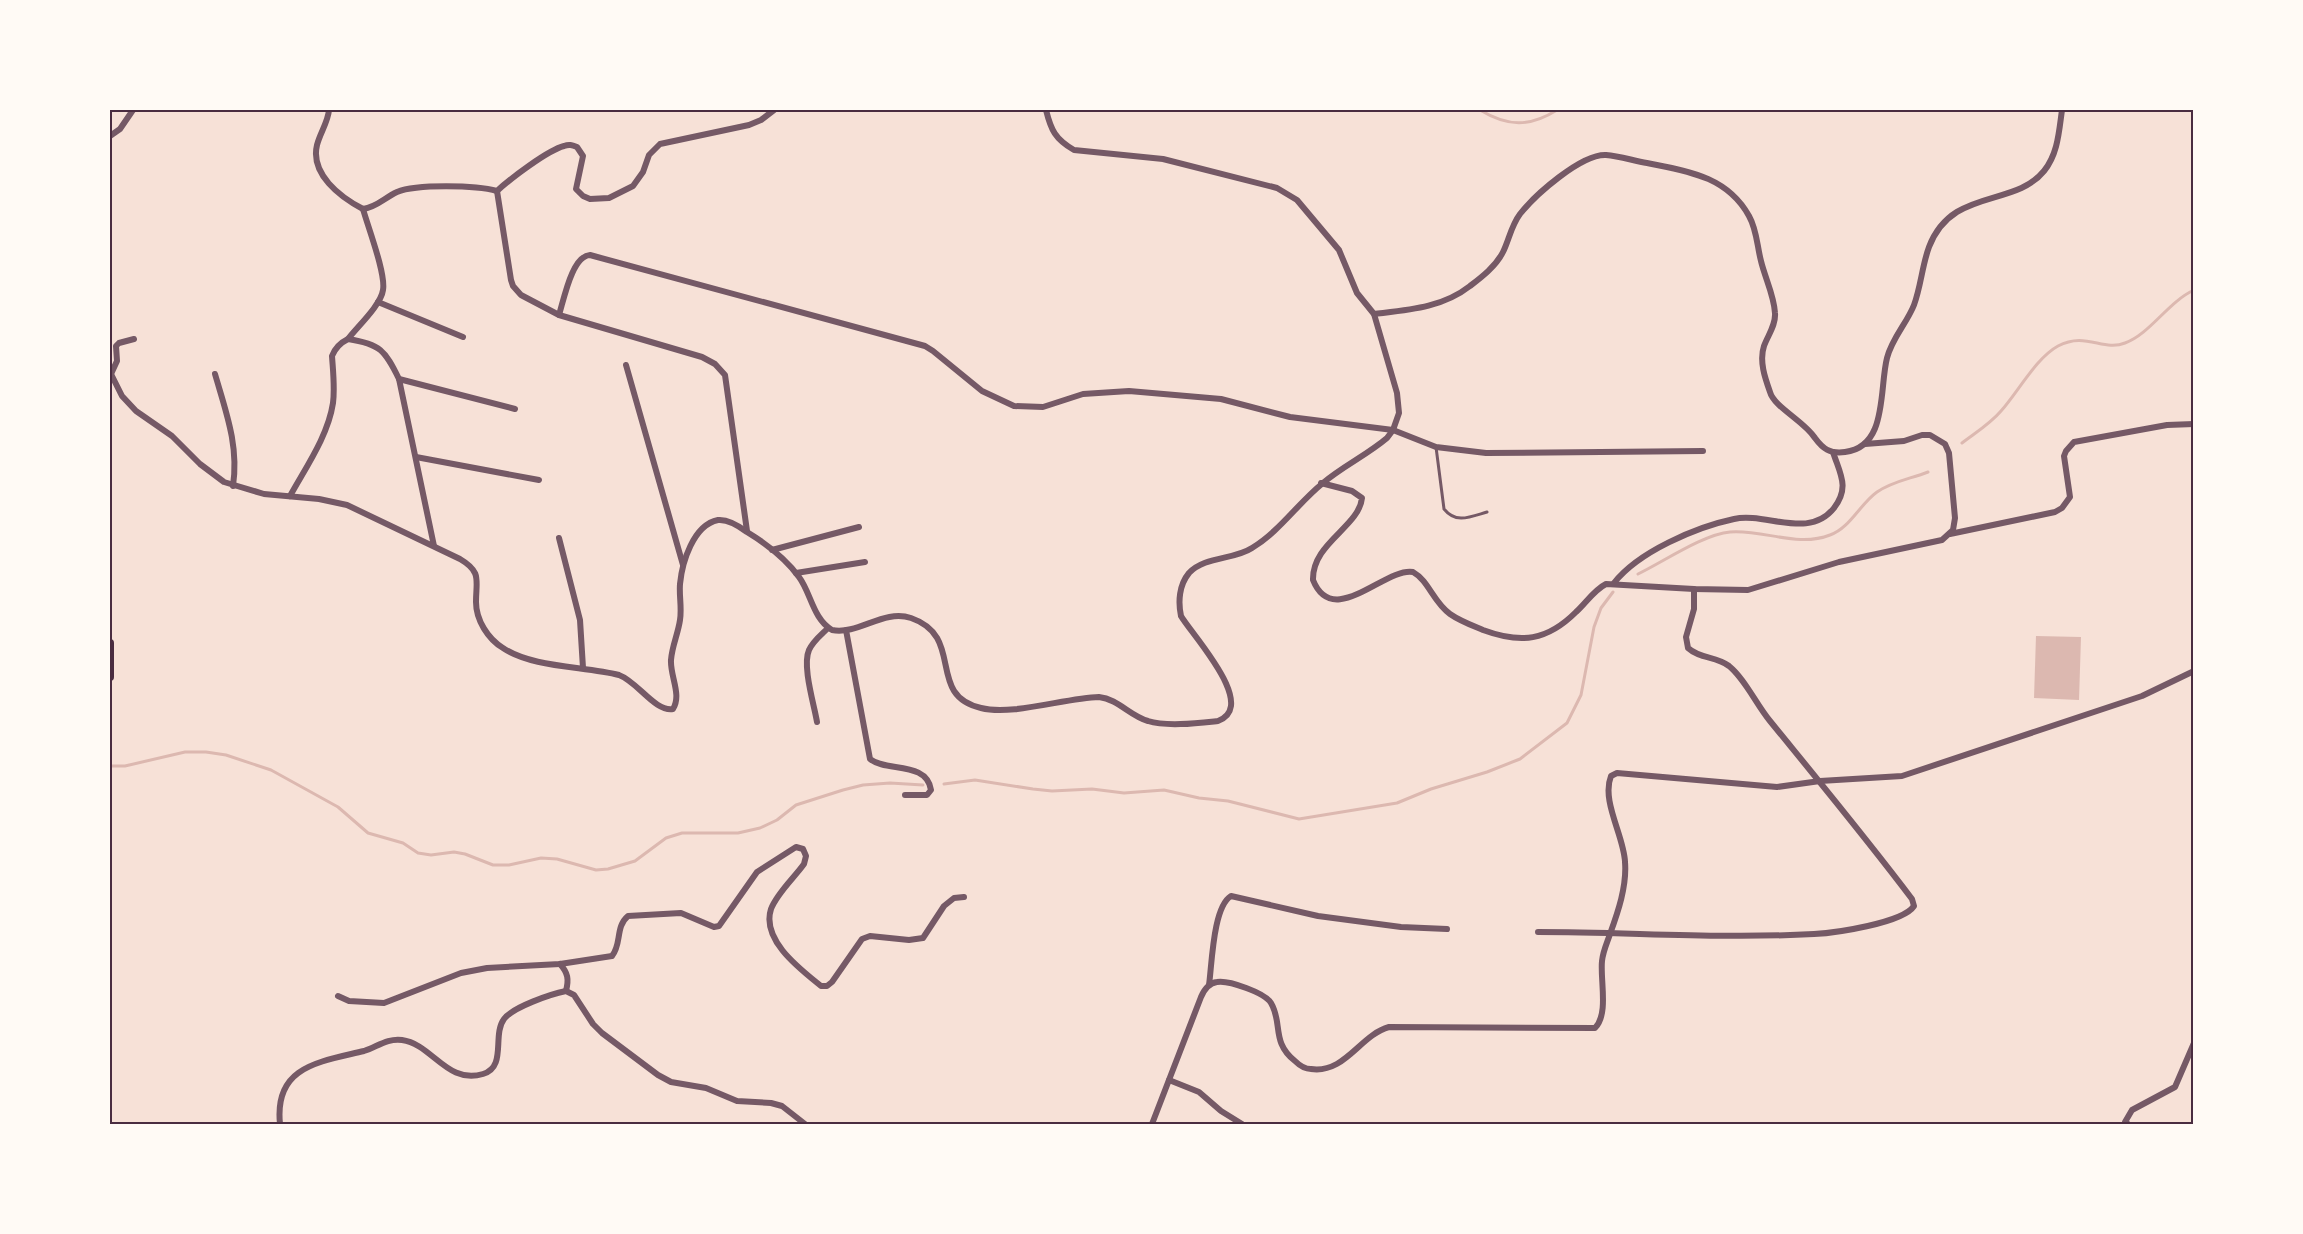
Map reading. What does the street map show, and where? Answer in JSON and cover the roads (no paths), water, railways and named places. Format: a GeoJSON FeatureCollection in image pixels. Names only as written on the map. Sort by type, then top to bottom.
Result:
{"type":"FeatureCollection","features":[{"type":"Feature","properties":{"kind":"main road"},"geometry":{"type":"LineString","coordinates":[[110,643],[110,677]]}},
{"type":"Feature","properties":{"kind":"street"},"geometry":{"type":"LineString","coordinates":[[110,136],[120,129],[133,110]]}},
{"type":"Feature","properties":{"kind":"street"},"geometry":{"type":"LineString","coordinates":[[290,496],[328,422],[333,402],[332,356],[338,346],[348,339],[378,302],[383,291],[382,277],[363,209],[336,191],[321,173],[316,160],[316,148],[329,110]]}},
{"type":"Feature","properties":{"kind":"street"},"geometry":{"type":"LineString","coordinates":[[497,191],[552,151],[573,145],[582,156],[576,189],[590,199],[609,198],[633,186],[643,172],[649,155],[660,144],[749,125],[761,120],[774,110]]}},
{"type":"Feature","properties":{"kind":"street"},"geometry":{"type":"LineString","coordinates":[[134,339],[116,346],[117,361],[110,373],[122,396],[136,411],[172,436],[207,471],[233,486],[264,494],[319,499],[347,505],[466,562],[474,570],[478,586],[477,610],[492,640],[516,655],[625,677],[638,686],[660,708],[673,709],[677,698],[671,658],[680,623],[680,585],[683,565],[698,535],[711,523],[719,520],[728,521],[747,531],[772,550],[796,573],[806,588],[819,618],[828,628],[838,631],[846,630],[885,617],[898,616],[921,622],[930,629],[943,647],[949,682],[954,694],[968,705],[1000,710],[1099,697],[1112,700],[1131,714],[1148,721],[1167,723],[1222,720],[1231,706],[1229,689],[1222,673],[1181,616],[1179,606],[1183,584],[1197,567],[1250,550],[1322,483],[1387,438],[1393,430],[1399,413],[1397,393],[1374,314],[1357,293],[1346,262],[1331,238],[1304,207],[1287,194],[1267,186],[1162,159],[1074,150],[1052,130],[1046,110]]}},
{"type":"Feature","properties":{"kind":"street"},"geometry":{"type":"LineString","coordinates":[[1864,444],[1873,435],[1878,423],[1888,356],[1896,334],[1913,308],[1930,244],[1956,212],[1975,202],[2021,188],[2044,171],[2057,145],[2062,110]]}},
{"type":"Feature","properties":{"kind":"street"},"geometry":{"type":"LineString","coordinates":[[1374,314],[1420,308],[1453,297],[1468,287],[1503,253],[1515,222],[1529,205],[1559,178],[1586,160],[1607,155],[1699,174],[1719,185],[1740,203],[1754,225],[1775,314],[1774,325],[1763,348],[1761,361],[1771,398],[1804,424],[1821,446],[1833,452],[1846,452],[1864,444],[1904,441],[1922,435],[1930,435],[1942,441],[1949,453],[1954,507],[1954,521],[1950,534]]}},
{"type":"Feature","properties":{"kind":"street"},"geometry":{"type":"LineString","coordinates":[[363,209],[380,204],[398,192],[411,189],[473,187],[497,191]]}},
{"type":"Feature","properties":{"kind":"street"},"geometry":{"type":"LineString","coordinates":[[497,191],[513,286],[521,296],[559,315],[702,357],[725,375],[747,531]]}},
{"type":"Feature","properties":{"kind":"street"},"geometry":{"type":"LineString","coordinates":[[559,315],[577,262],[584,256],[590,255],[925,346],[982,392],[1014,406],[1043,407],[1083,394],[1129,391],[1221,399],[1290,417],[1393,430],[1436,447],[1486,453],[1703,451]]}},
{"type":"Feature","properties":{"kind":"street"},"geometry":{"type":"LineString","coordinates":[[378,302],[463,337]]}},
{"type":"Feature","properties":{"kind":"street"},"geometry":{"type":"LineString","coordinates":[[348,339],[379,348],[390,359],[399,379],[434,546]]}},
{"type":"Feature","properties":{"kind":"street"},"geometry":{"type":"LineString","coordinates":[[626,365],[683,565]]}},
{"type":"Feature","properties":{"kind":"street"},"geometry":{"type":"LineString","coordinates":[[215,374],[234,442],[233,486]]}},
{"type":"Feature","properties":{"kind":"street"},"geometry":{"type":"LineString","coordinates":[[399,379],[515,409]]}},
{"type":"Feature","properties":{"kind":"street"},"geometry":{"type":"LineString","coordinates":[[1322,483],[1353,490],[1362,498],[1358,510],[1316,562],[1313,574],[1315,585],[1324,595],[1333,598],[1353,596],[1397,574],[1413,572],[1423,580],[1440,606],[1457,618],[1488,632],[1511,638],[1528,639],[1551,632],[1563,624],[1601,586],[1614,583],[1694,589],[1748,590],[1839,562],[1942,540],[1950,534],[2055,512],[2062,508],[2070,497],[2064,456],[2074,442],[2167,425],[2193,424]]}},
{"type":"Feature","properties":{"kind":"street"},"geometry":{"type":"LineString","coordinates":[[1614,583],[1633,564],[1683,536],[1733,519],[1749,517],[1797,524],[1822,520],[1833,510],[1843,491],[1844,483],[1833,452]]}},
{"type":"Feature","properties":{"kind":"street"},"geometry":{"type":"LineString","coordinates":[[416,457],[539,480]]}},
{"type":"Feature","properties":{"kind":"street"},"geometry":{"type":"LineString","coordinates":[[772,550],[859,527]]}},
{"type":"Feature","properties":{"kind":"street"},"geometry":{"type":"LineString","coordinates":[[559,538],[579,620],[583,668]]}},
{"type":"Feature","properties":{"kind":"street"},"geometry":{"type":"LineString","coordinates":[[796,573],[865,562]]}},
{"type":"Feature","properties":{"kind":"street"},"geometry":{"type":"LineString","coordinates":[[1538,932],[1817,934],[1871,925],[1910,911],[1914,906],[1912,899],[1820,781],[1767,718],[1735,672],[1720,661],[1698,656],[1688,648],[1686,638],[1694,609],[1694,589]]}},
{"type":"Feature","properties":{"kind":"street"},"geometry":{"type":"LineString","coordinates":[[817,722],[807,662],[808,652],[813,643],[828,628]]}},
{"type":"Feature","properties":{"kind":"street"},"geometry":{"type":"LineString","coordinates":[[846,630],[870,759],[882,765],[910,769],[923,776],[930,784],[931,790],[927,795],[905,795]]}},
{"type":"Feature","properties":{"kind":"street"},"geometry":{"type":"LineString","coordinates":[[1209,985],[1224,982],[1263,995],[1273,1008],[1280,1042],[1288,1056],[1309,1069],[1323,1069],[1343,1061],[1373,1033],[1389,1027],[1595,1028],[1602,1018],[1603,955],[1625,877],[1625,859],[1608,788],[1611,776],[1617,773],[1777,788],[1820,781],[1902,776],[2142,696],[2193,671]]}},
{"type":"Feature","properties":{"kind":"street"},"geometry":{"type":"LineString","coordinates":[[338,996],[349,1001],[384,1003],[461,973],[488,968],[560,964],[612,956],[617,949],[621,925],[628,916],[681,913],[714,927],[719,926],[757,872],[796,847],[803,849],[806,856],[804,864],[771,908],[770,924],[774,937],[788,958],[821,986],[827,986],[832,982],[862,939],[870,936],[909,940],[923,938],[944,906],[954,898],[964,897]]}},
{"type":"Feature","properties":{"kind":"street"},"geometry":{"type":"LineString","coordinates":[[1152,1125],[1201,997],[1209,985],[1217,925],[1222,906],[1231,896],[1318,916],[1401,927],[1447,929]]}},
{"type":"Feature","properties":{"kind":"street"},"geometry":{"type":"LineString","coordinates":[[560,964],[567,972],[566,991]]}},
{"type":"Feature","properties":{"kind":"street"},"geometry":{"type":"LineString","coordinates":[[280,1125],[278,1107],[284,1089],[299,1073],[310,1066],[368,1050],[393,1040],[414,1044],[440,1064],[455,1072],[477,1076],[489,1072],[496,1063],[498,1034],[504,1019],[520,1007],[566,991],[574,995],[593,1024],[602,1033],[670,1082],[706,1088],[737,1101],[771,1102],[782,1106],[805,1125]]}},
{"type":"Feature","properties":{"kind":"street"},"geometry":{"type":"LineString","coordinates":[[2128,1125],[2125,1122],[2132,1110],[2175,1087],[2193,1043]]}},
{"type":"Feature","properties":{"kind":"street"},"geometry":{"type":"LineString","coordinates":[[1169,1080],[1199,1092],[1242,1125]]}},
{"type":"Feature","properties":{"kind":"lane"},"geometry":{"type":"LineString","coordinates":[[1436,447],[1443,509],[1455,519],[1464,519],[1487,512]]}},
{"type":"Feature","properties":{"kind":"waterway"},"geometry":{"type":"LineString","coordinates":[[1480,110],[1500,120],[1519,123],[1538,120],[1557,110]]}},
{"type":"Feature","properties":{"kind":"waterway"},"geometry":{"type":"LineString","coordinates":[[1962,443],[1997,416],[2050,351],[2077,340],[2109,345],[2125,343],[2143,333],[2176,302],[2194,290]]}},
{"type":"Feature","properties":{"kind":"waterway"},"geometry":{"type":"LineString","coordinates":[[1638,574],[1696,543],[1720,534],[1742,532],[1805,540],[1830,535],[1843,527],[1865,503],[1883,488],[1928,472]]}},
{"type":"Feature","properties":{"kind":"waterway"},"geometry":{"type":"LineString","coordinates":[[944,784],[975,780],[1052,791],[1092,789],[1124,793],[1164,790],[1199,798],[1228,801],[1299,819],[1397,803],[1520,759],[1567,723],[1581,695],[1594,627],[1601,608],[1613,592]]}},
{"type":"Feature","properties":{"kind":"waterway"},"geometry":{"type":"LineString","coordinates":[[110,766],[125,766],[185,752],[226,755],[271,770],[338,807],[368,833],[403,843],[418,853],[431,855],[454,852],[493,865],[509,865],[541,858],[557,859],[596,870],[635,861],[666,838],[682,833],[738,833],[760,828],[777,820],[796,805],[843,790],[863,785],[890,783],[923,785]]}}]}
